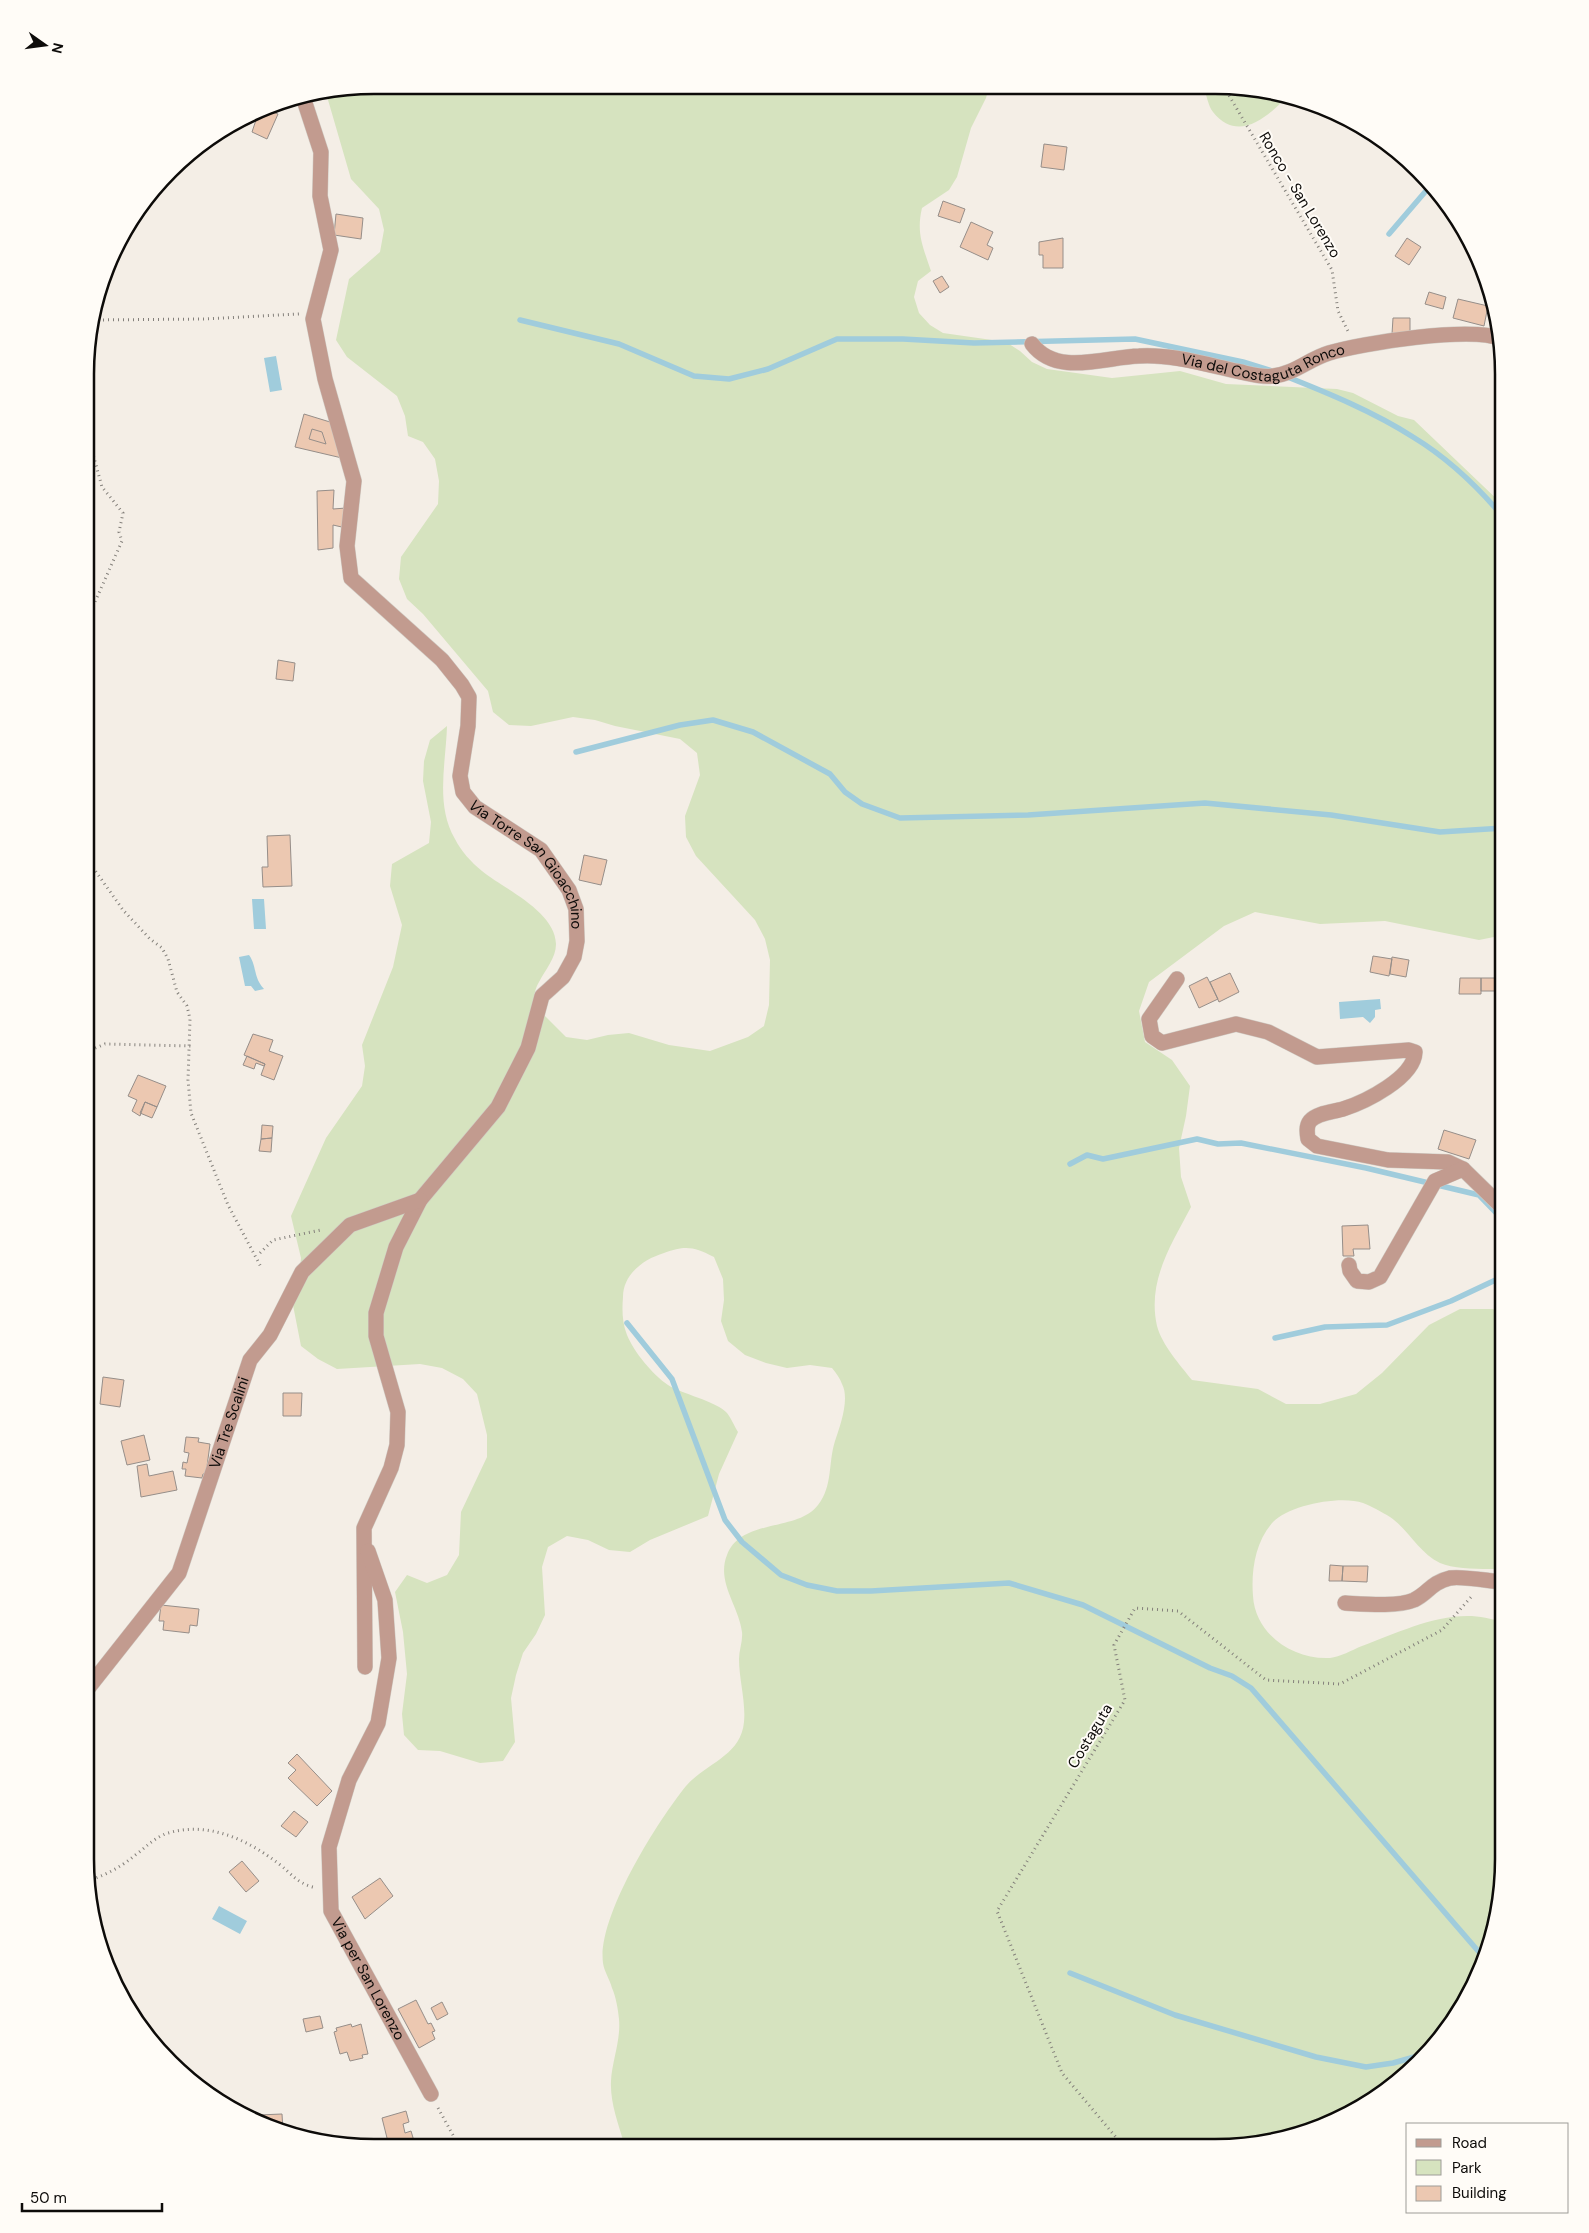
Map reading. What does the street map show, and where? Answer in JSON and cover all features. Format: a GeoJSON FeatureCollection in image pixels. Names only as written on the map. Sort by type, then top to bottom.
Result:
{"type":"FeatureCollection","features":[{"type":"Feature","properties":{"kind":"street","name":"Via Torre San Gioacchino"},"geometry":{"type":"LineString","coordinates":[[305,102],[321,152],[320,196],[331,250],[312,319],[325,379],[354,481],[347,546],[351,578],[442,660],[462,685],[469,697],[468,726],[460,776],[463,792],[474,807],[541,850],[569,890],[576,910],[577,940],[574,957],[563,977],[542,996],[528,1048],[498,1107],[420,1200],[396,1247],[376,1313],[376,1336],[398,1412],[396,1445],[391,1468],[364,1528],[365,1667]]}},
{"type":"Feature","properties":{"kind":"street","name":"Via del Costaguta Ronco"},"geometry":{"type":"LineString","coordinates":[[1032,344],[1039,353],[1057,361],[1081,363],[1138,356],[1167,357],[1272,377],[1297,369],[1326,353],[1355,347],[1428,336],[1467,334],[1493,338]]}},
{"type":"Feature","properties":{"kind":"street"},"geometry":{"type":"LineString","coordinates":[[1177,979],[1149,1018],[1152,1036],[1162,1042],[1236,1024],[1268,1032],[1317,1057],[1408,1050],[1416,1052],[1412,1064],[1398,1081],[1346,1108],[1315,1117],[1310,1121],[1307,1126],[1308,1139],[1317,1146],[1388,1160],[1448,1162],[1463,1169],[1495,1200]]}},
{"type":"Feature","properties":{"kind":"street"},"geometry":{"type":"LineString","coordinates":[[1349,1265],[1357,1280],[1369,1282],[1380,1277],[1435,1181],[1463,1169]]}},
{"type":"Feature","properties":{"kind":"street","name":"Via Tre Scalini"},"geometry":{"type":"LineString","coordinates":[[94,1681],[179,1573],[250,1360],[270,1335],[302,1272],[324,1254],[350,1225],[420,1200]]}},
{"type":"Feature","properties":{"kind":"street","name":"Via per San Lorenzo"},"geometry":{"type":"LineString","coordinates":[[365,1542],[385,1600],[389,1658],[378,1723],[349,1780],[329,1847],[331,1911],[431,2094]]}},
{"type":"Feature","properties":{"kind":"street"},"geometry":{"type":"LineString","coordinates":[[1345,1603],[1382,1604],[1412,1601],[1422,1595],[1435,1582],[1453,1578],[1495,1581]]}},
{"type":"Feature","properties":{"kind":"path","name":"Ronco - San Lorenzo"},"geometry":{"type":"LineString","coordinates":[[1228,94],[1332,270],[1338,311],[1355,347]]}},
{"type":"Feature","properties":{"kind":"path"},"geometry":{"type":"LineString","coordinates":[[99,320],[204,319],[314,312]]}},
{"type":"Feature","properties":{"kind":"path"},"geometry":{"type":"LineString","coordinates":[[94,458],[102,487],[123,513],[119,532],[122,541],[94,604]]}},
{"type":"Feature","properties":{"kind":"path"},"geometry":{"type":"LineString","coordinates":[[94,869],[123,910],[150,939],[162,948],[174,976],[177,992],[187,1006],[191,1046],[188,1080],[191,1113],[228,1205],[261,1267]]}},
{"type":"Feature","properties":{"kind":"path"},"geometry":{"type":"LineString","coordinates":[[94,1049],[105,1044],[191,1046]]}},
{"type":"Feature","properties":{"kind":"path"},"geometry":{"type":"LineString","coordinates":[[260,1253],[273,1240],[299,1236],[323,1229]]}},
{"type":"Feature","properties":{"kind":"path","name":"Costaguta"},"geometry":{"type":"LineString","coordinates":[[1117,2139],[1062,2073],[997,1911],[1125,1700],[1114,1645],[1135,1608],[1178,1611],[1266,1680],[1340,1684],[1442,1630],[1487,1581]]}},
{"type":"Feature","properties":{"kind":"path"},"geometry":{"type":"LineString","coordinates":[[94,1879],[127,1862],[157,1838],[178,1831],[201,1829],[220,1831],[248,1844],[278,1863],[294,1879],[323,1890],[331,1897]]}},
{"type":"Feature","properties":{"kind":"path"},"geometry":{"type":"LineString","coordinates":[[431,2094],[455,2139]]}},
{"type":"Feature","properties":{"kind":"green space"},"geometry":{"type":"Polygon","coordinates":[[[356,94],[987,94],[971,128],[957,177],[949,190],[922,208],[920,233],[931,271],[918,281],[914,297],[919,313],[930,325],[943,333],[1006,342],[1032,362],[1047,369],[1112,378],[1180,371],[1226,384],[1337,389],[1353,393],[1398,416],[1414,420],[1495,497],[1495,937],[1479,940],[1385,921],[1320,924],[1255,912],[1224,926],[1149,982],[1139,1011],[1145,1042],[1172,1060],[1190,1086],[1179,1148],[1181,1177],[1191,1207],[1163,1264],[1155,1294],[1155,1310],[1159,1333],[1192,1380],[1258,1389],[1286,1404],[1320,1404],[1356,1394],[1382,1373],[1429,1325],[1460,1309],[1495,1310],[1495,1569],[1462,1568],[1440,1563],[1426,1553],[1390,1517],[1363,1503],[1342,1500],[1303,1506],[1281,1516],[1267,1530],[1255,1557],[1253,1596],[1255,1610],[1268,1633],[1278,1642],[1303,1654],[1330,1658],[1342,1655],[1413,1626],[1450,1617],[1468,1616],[1495,1621],[1495,1877],[1486,1931],[1466,1983],[1458,1999],[1437,2030],[1400,2070],[1355,2102],[1322,2118],[1287,2130],[1233,2139],[623,2139],[611,2089],[618,2043],[619,2015],[616,1999],[603,1963],[604,1944],[609,1921],[631,1871],[674,1802],[694,1778],[730,1751],[741,1734],[744,1722],[739,1659],[742,1632],[724,1575],[727,1555],[734,1543],[744,1535],[797,1519],[809,1513],[818,1505],[826,1490],[833,1449],[845,1405],[844,1390],[832,1368],[810,1365],[787,1368],[766,1363],[745,1355],[728,1341],[721,1321],[724,1300],[723,1279],[714,1257],[701,1251],[690,1248],[672,1250],[642,1263],[627,1281],[624,1289],[623,1311],[624,1326],[630,1342],[650,1369],[668,1385],[721,1408],[728,1414],[738,1432],[719,1474],[708,1516],[650,1540],[630,1552],[609,1550],[588,1540],[567,1536],[548,1547],[542,1567],[545,1615],[536,1634],[523,1653],[516,1675],[511,1698],[515,1742],[503,1761],[480,1763],[440,1751],[418,1750],[404,1735],[402,1714],[407,1674],[403,1632],[395,1592],[407,1575],[427,1583],[447,1575],[459,1555],[461,1512],[487,1457],[487,1435],[477,1394],[463,1379],[442,1368],[420,1364],[337,1369],[318,1359],[301,1346],[292,1300],[299,1280],[301,1258],[291,1216],[326,1138],[362,1086],[365,1066],[362,1045],[393,967],[402,925],[390,886],[392,864],[429,843],[431,822],[423,781],[424,761],[430,740],[447,726],[443,798],[449,826],[460,848],[482,871],[538,911],[547,921],[553,932],[556,949],[550,964],[541,977],[533,1004],[566,1037],[587,1040],[629,1033],[669,1045],[710,1051],[748,1037],[764,1026],[769,1005],[770,960],[765,939],[755,920],[696,856],[686,837],[685,816],[700,775],[697,753],[680,739],[595,720],[573,717],[531,726],[509,725],[493,712],[488,691],[423,614],[407,599],[399,579],[401,557],[438,504],[439,481],[435,459],[423,442],[408,436],[405,416],[397,396],[347,357],[336,340],[349,279],[380,252],[384,230],[379,209],[351,179],[327,98],[356,94]]]}},
{"type":"Feature","properties":{"kind":"green space"},"geometry":{"type":"Polygon","coordinates":[[[1205,94],[1233,94],[1282,102],[1261,119],[1242,126],[1232,126],[1222,121],[1210,107],[1205,94]]]}},
{"type":"Feature","properties":{"kind":"water"},"geometry":{"type":"Polygon","coordinates":[[[276,356],[282,390],[270,392],[264,358],[276,356]]]}},
{"type":"Feature","properties":{"kind":"water"},"geometry":{"type":"Polygon","coordinates":[[[252,899],[264,899],[266,929],[254,929],[252,899]]]}},
{"type":"Feature","properties":{"kind":"water"},"geometry":{"type":"Polygon","coordinates":[[[249,955],[258,980],[264,989],[255,991],[251,986],[245,986],[239,957],[249,955]]]}},
{"type":"Feature","properties":{"kind":"water"},"geometry":{"type":"Polygon","coordinates":[[[1380,999],[1381,1009],[1375,1010],[1375,1017],[1370,1023],[1363,1017],[1340,1019],[1339,1002],[1380,999]]]}},
{"type":"Feature","properties":{"kind":"water"},"geometry":{"type":"Polygon","coordinates":[[[219,1906],[247,1921],[240,1934],[212,1919],[219,1906]]]}},
{"type":"Feature","properties":{"kind":"building"},"geometry":{"type":"Polygon","coordinates":[[[274,112],[278,114],[267,139],[252,132],[256,120],[274,112]]]}},
{"type":"Feature","properties":{"kind":"building"},"geometry":{"type":"Polygon","coordinates":[[[1044,144],[1067,147],[1064,170],[1041,167],[1044,144]]]}},
{"type":"Feature","properties":{"kind":"building"},"geometry":{"type":"Polygon","coordinates":[[[943,201],[965,209],[960,223],[938,216],[943,201]]]}},
{"type":"Feature","properties":{"kind":"building"},"geometry":{"type":"Polygon","coordinates":[[[336,214],[363,218],[361,239],[334,235],[336,214]]]}},
{"type":"Feature","properties":{"kind":"building"},"geometry":{"type":"Polygon","coordinates":[[[971,222],[993,232],[987,245],[993,248],[988,260],[960,247],[971,222]]]}},
{"type":"Feature","properties":{"kind":"building"},"geometry":{"type":"Polygon","coordinates":[[[1063,238],[1063,268],[1043,268],[1043,255],[1039,255],[1039,242],[1063,238]]]}},
{"type":"Feature","properties":{"kind":"building"},"geometry":{"type":"Polygon","coordinates":[[[1407,238],[1421,247],[1409,265],[1395,256],[1407,238]]]}},
{"type":"Feature","properties":{"kind":"building"},"geometry":{"type":"Polygon","coordinates":[[[942,276],[949,287],[940,293],[933,281],[942,276]]]}},
{"type":"Feature","properties":{"kind":"building"},"geometry":{"type":"Polygon","coordinates":[[[1429,292],[1446,297],[1443,309],[1425,304],[1429,292]]]}},
{"type":"Feature","properties":{"kind":"building"},"geometry":{"type":"Polygon","coordinates":[[[1458,299],[1487,306],[1484,326],[1453,318],[1458,299]]]}},
{"type":"Feature","properties":{"kind":"building"},"geometry":{"type":"Polygon","coordinates":[[[1393,318],[1410,318],[1410,335],[1392,334],[1393,318]]]}},
{"type":"Feature","properties":{"kind":"building"},"geometry":{"type":"Polygon","coordinates":[[[304,414],[330,422],[342,458],[295,447],[304,414]]]}},
{"type":"Feature","properties":{"kind":"building"},"geometry":{"type":"Polygon","coordinates":[[[312,429],[322,432],[326,444],[309,439],[312,429]]]}},
{"type":"Feature","properties":{"kind":"building"},"geometry":{"type":"Polygon","coordinates":[[[334,490],[333,509],[346,508],[346,528],[333,525],[333,548],[318,550],[317,491],[334,490]]]}},
{"type":"Feature","properties":{"kind":"building"},"geometry":{"type":"Polygon","coordinates":[[[278,660],[295,663],[293,681],[276,679],[278,660]]]}},
{"type":"Feature","properties":{"kind":"building"},"geometry":{"type":"Polygon","coordinates":[[[290,835],[292,886],[263,887],[262,867],[268,867],[267,836],[290,835]]]}},
{"type":"Feature","properties":{"kind":"building"},"geometry":{"type":"Polygon","coordinates":[[[584,855],[607,860],[601,885],[579,880],[584,855]]]}},
{"type":"Feature","properties":{"kind":"building"},"geometry":{"type":"Polygon","coordinates":[[[1373,956],[1392,959],[1389,976],[1370,972],[1373,956]]]}},
{"type":"Feature","properties":{"kind":"building"},"geometry":{"type":"Polygon","coordinates":[[[1392,957],[1409,960],[1406,977],[1390,974],[1392,957]]]}},
{"type":"Feature","properties":{"kind":"building"},"geometry":{"type":"Polygon","coordinates":[[[1230,973],[1239,992],[1219,1002],[1210,982],[1230,973]]]}},
{"type":"Feature","properties":{"kind":"building"},"geometry":{"type":"Polygon","coordinates":[[[1207,977],[1218,999],[1199,1008],[1189,986],[1207,977]]]}},
{"type":"Feature","properties":{"kind":"building"},"geometry":{"type":"Polygon","coordinates":[[[1460,978],[1481,978],[1481,994],[1459,994],[1460,978]]]}},
{"type":"Feature","properties":{"kind":"building"},"geometry":{"type":"Polygon","coordinates":[[[1481,978],[1495,978],[1495,991],[1481,991],[1481,978]]]}},
{"type":"Feature","properties":{"kind":"building"},"geometry":{"type":"Polygon","coordinates":[[[253,1034],[273,1040],[269,1051],[283,1056],[274,1080],[261,1075],[265,1064],[244,1055],[253,1034]]]}},
{"type":"Feature","properties":{"kind":"building"},"geometry":{"type":"Polygon","coordinates":[[[247,1056],[265,1064],[264,1066],[256,1063],[254,1069],[243,1065],[247,1056]]]}},
{"type":"Feature","properties":{"kind":"building"},"geometry":{"type":"Polygon","coordinates":[[[138,1075],[166,1086],[157,1107],[145,1102],[140,1116],[132,1111],[137,1100],[128,1096],[138,1075]]]}},
{"type":"Feature","properties":{"kind":"building"},"geometry":{"type":"Polygon","coordinates":[[[145,1102],[157,1107],[152,1118],[140,1113],[145,1102]]]}},
{"type":"Feature","properties":{"kind":"building"},"geometry":{"type":"Polygon","coordinates":[[[262,1125],[273,1126],[272,1138],[261,1139],[262,1125]]]}},
{"type":"Feature","properties":{"kind":"building"},"geometry":{"type":"Polygon","coordinates":[[[1444,1130],[1476,1140],[1469,1159],[1438,1149],[1444,1130]]]}},
{"type":"Feature","properties":{"kind":"building"},"geometry":{"type":"Polygon","coordinates":[[[272,1138],[271,1152],[259,1151],[261,1139],[272,1138]]]}},
{"type":"Feature","properties":{"kind":"building"},"geometry":{"type":"Polygon","coordinates":[[[1368,1225],[1370,1249],[1353,1249],[1354,1256],[1343,1256],[1342,1226],[1368,1225]]]}},
{"type":"Feature","properties":{"kind":"building"},"geometry":{"type":"Polygon","coordinates":[[[103,1377],[124,1380],[120,1407],[100,1404],[103,1377]]]}},
{"type":"Feature","properties":{"kind":"building"},"geometry":{"type":"Polygon","coordinates":[[[283,1393],[302,1393],[301,1416],[283,1416],[283,1393]]]}},
{"type":"Feature","properties":{"kind":"building"},"geometry":{"type":"Polygon","coordinates":[[[144,1435],[150,1460],[127,1465],[121,1441],[144,1435]]]}},
{"type":"Feature","properties":{"kind":"building"},"geometry":{"type":"Polygon","coordinates":[[[186,1437],[199,1438],[198,1442],[210,1444],[206,1474],[203,1474],[202,1478],[185,1476],[186,1469],[182,1469],[183,1462],[187,1463],[189,1453],[184,1452],[186,1437]]]}},
{"type":"Feature","properties":{"kind":"building"},"geometry":{"type":"Polygon","coordinates":[[[147,1464],[149,1476],[173,1471],[177,1490],[141,1497],[137,1466],[147,1464]]]}},
{"type":"Feature","properties":{"kind":"building"},"geometry":{"type":"Polygon","coordinates":[[[1330,1565],[1343,1566],[1342,1581],[1329,1581],[1330,1565]]]}},
{"type":"Feature","properties":{"kind":"building"},"geometry":{"type":"Polygon","coordinates":[[[1343,1566],[1368,1566],[1367,1582],[1342,1581],[1343,1566]]]}},
{"type":"Feature","properties":{"kind":"building"},"geometry":{"type":"Polygon","coordinates":[[[161,1605],[199,1609],[197,1626],[190,1625],[189,1633],[163,1630],[164,1621],[159,1621],[161,1605]]]}},
{"type":"Feature","properties":{"kind":"building"},"geometry":{"type":"Polygon","coordinates":[[[297,1754],[332,1791],[317,1806],[288,1778],[296,1770],[288,1763],[297,1754]]]}},
{"type":"Feature","properties":{"kind":"building"},"geometry":{"type":"Polygon","coordinates":[[[294,1811],[308,1822],[296,1837],[281,1826],[294,1811]]]}},
{"type":"Feature","properties":{"kind":"building"},"geometry":{"type":"Polygon","coordinates":[[[242,1861],[259,1881],[246,1892],[229,1872],[242,1861]]]}},
{"type":"Feature","properties":{"kind":"building"},"geometry":{"type":"Polygon","coordinates":[[[380,1878],[393,1896],[365,1919],[352,1897],[380,1878]]]}},
{"type":"Feature","properties":{"kind":"building"},"geometry":{"type":"Polygon","coordinates":[[[416,2000],[428,2024],[431,2023],[435,2031],[432,2032],[435,2039],[419,2048],[398,2009],[416,2000]]]}},
{"type":"Feature","properties":{"kind":"building"},"geometry":{"type":"Polygon","coordinates":[[[442,2002],[448,2014],[437,2020],[431,2008],[442,2002]]]}},
{"type":"Feature","properties":{"kind":"building"},"geometry":{"type":"Polygon","coordinates":[[[320,2016],[323,2028],[306,2032],[303,2019],[320,2016]]]}},
{"type":"Feature","properties":{"kind":"building"},"geometry":{"type":"Polygon","coordinates":[[[351,2024],[352,2027],[361,2024],[368,2054],[362,2055],[363,2058],[350,2061],[347,2052],[340,2054],[334,2032],[337,2031],[336,2028],[351,2024]]]}},
{"type":"Feature","properties":{"kind":"building"},"geometry":{"type":"Polygon","coordinates":[[[406,2111],[409,2122],[403,2124],[405,2133],[411,2131],[413,2139],[387,2139],[382,2118],[406,2111]]]}},
{"type":"Feature","properties":{"kind":"building"},"geometry":{"type":"Polygon","coordinates":[[[282,2114],[283,2123],[267,2118],[260,2115],[282,2114]]]}},
{"type":"Feature","properties":{"kind":"waterway"},"geometry":{"type":"LineString","coordinates":[[1389,234],[1427,190]]}},
{"type":"Feature","properties":{"kind":"waterway"},"geometry":{"type":"LineString","coordinates":[[520,320],[619,344],[694,376],[729,379],[768,369],[837,339],[903,339],[974,343],[1135,339],[1243,362],[1272,371]]}},
{"type":"Feature","properties":{"kind":"waterway"},"geometry":{"type":"LineString","coordinates":[[1285,376],[1367,411],[1398,428],[1438,454],[1462,474],[1495,508]]}},
{"type":"Feature","properties":{"kind":"waterway"},"geometry":{"type":"LineString","coordinates":[[576,752],[680,725],[713,720],[753,732],[830,774],[845,792],[862,804],[900,818],[1028,815],[1205,803],[1331,815],[1440,832],[1495,829]]}},
{"type":"Feature","properties":{"kind":"waterway"},"geometry":{"type":"LineString","coordinates":[[1070,1164],[1087,1155],[1103,1159],[1197,1139],[1218,1144],[1241,1143],[1366,1168],[1479,1195],[1495,1212]]}},
{"type":"Feature","properties":{"kind":"waterway"},"geometry":{"type":"LineString","coordinates":[[1275,1338],[1325,1327],[1387,1325],[1451,1301],[1495,1280]]}},
{"type":"Feature","properties":{"kind":"waterway"},"geometry":{"type":"LineString","coordinates":[[627,1323],[672,1379],[725,1520],[742,1542],[781,1575],[807,1585],[837,1591],[871,1591],[1009,1583],[1083,1605],[1210,1668],[1232,1676],[1251,1688],[1479,1952]]}},
{"type":"Feature","properties":{"kind":"waterway"},"geometry":{"type":"LineString","coordinates":[[1070,1973],[1175,2015],[1316,2057],[1366,2067],[1412,2058]]}}]}
